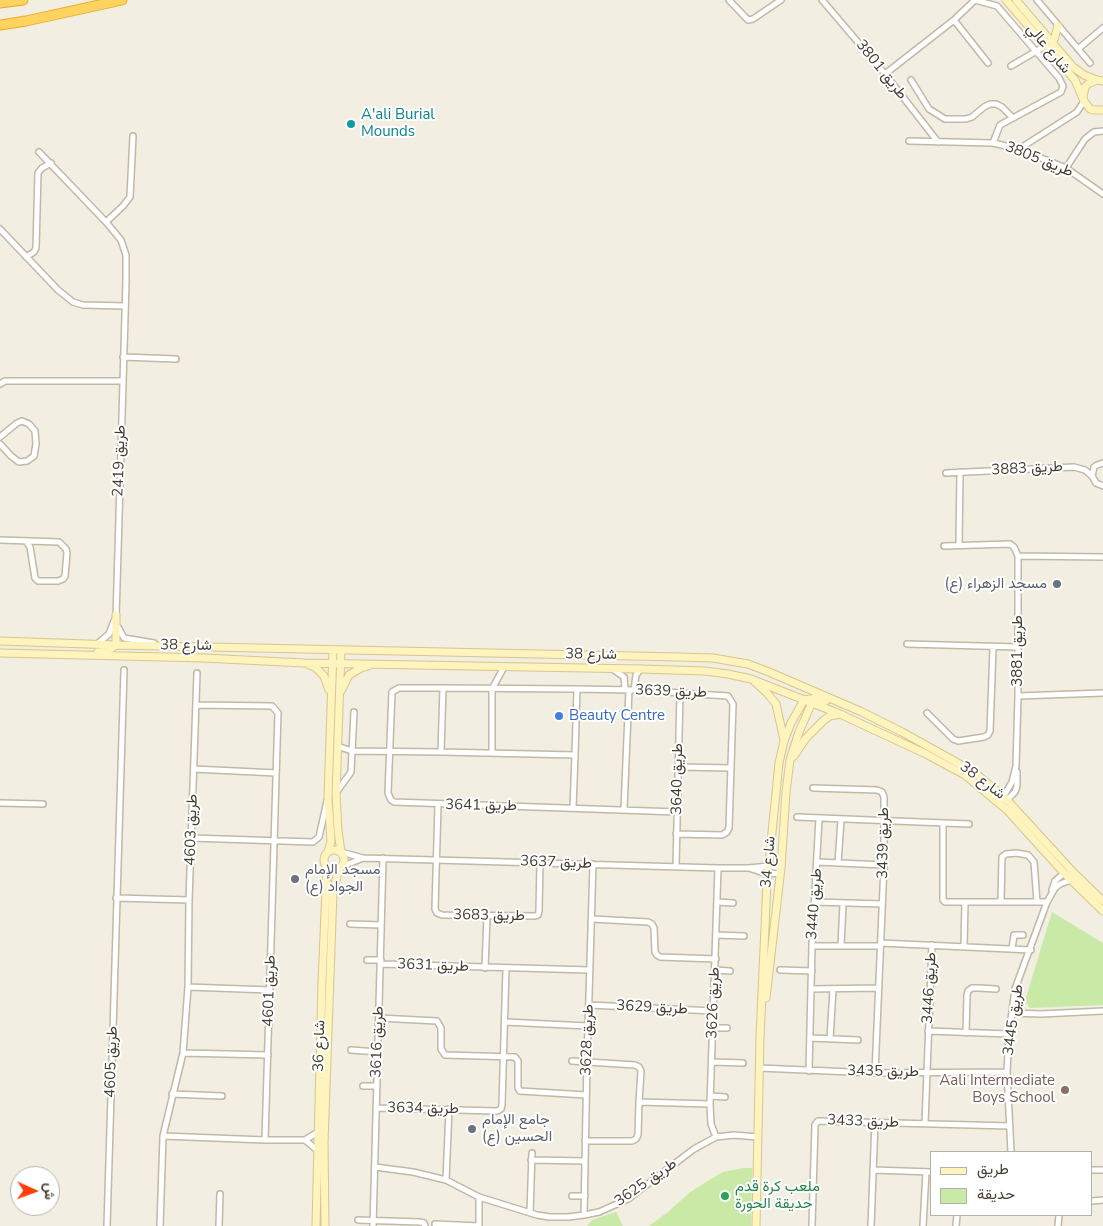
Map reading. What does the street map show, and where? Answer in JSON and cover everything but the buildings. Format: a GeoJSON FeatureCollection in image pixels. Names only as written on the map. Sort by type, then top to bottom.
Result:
{"type":"FeatureCollection","features":[{"type":"Feature","properties":{"kind":"highway"},"geometry":{"type":"LineString","coordinates":[[0,3],[23,0]]}},
{"type":"Feature","properties":{"kind":"highway"},"geometry":{"type":"LineString","coordinates":[[0,26],[26,22],[122,0]]}},
{"type":"Feature","properties":{"kind":"street"},"geometry":{"type":"LineString","coordinates":[[729,0],[743,17],[748,20],[753,19],[781,0]]}},
{"type":"Feature","properties":{"kind":"street","name":"طريق 3801"},"geometry":{"type":"LineString","coordinates":[[822,0],[885,74],[938,142]]}},
{"type":"Feature","properties":{"kind":"street"},"geometry":{"type":"LineString","coordinates":[[885,74],[954,20],[975,0],[997,6],[1060,78],[1064,86],[1061,92],[998,128],[993,143]]}},
{"type":"Feature","properties":{"kind":"street","name":"شارع عالي"},"geometry":{"type":"LineString","coordinates":[[1006,0],[1075,80],[1084,101]]}},
{"type":"Feature","properties":{"kind":"street","name":"شارع عالي"},"geometry":{"type":"LineString","coordinates":[[1016,0],[1074,67],[1084,74],[1101,81]]}},
{"type":"Feature","properties":{"kind":"street"},"geometry":{"type":"LineString","coordinates":[[1037,0],[1090,63]]}},
{"type":"Feature","properties":{"kind":"street"},"geometry":{"type":"LineString","coordinates":[[954,20],[988,64]]}},
{"type":"Feature","properties":{"kind":"street"},"geometry":{"type":"LineString","coordinates":[[1053,43],[1058,26]]}},
{"type":"Feature","properties":{"kind":"street"},"geometry":{"type":"LineString","coordinates":[[1078,49],[1103,28]]}},
{"type":"Feature","properties":{"kind":"street"},"geometry":{"type":"LineString","coordinates":[[1011,66],[1045,46]]}},
{"type":"Feature","properties":{"kind":"street"},"geometry":{"type":"LineString","coordinates":[[911,80],[929,109],[945,119],[966,119],[972,117],[990,104],[1002,107],[1013,118]]}},
{"type":"Feature","properties":{"kind":"street"},"geometry":{"type":"LineString","coordinates":[[1101,81],[1088,84],[1083,92],[1086,105],[1103,116]]}},
{"type":"Feature","properties":{"kind":"street"},"geometry":{"type":"LineString","coordinates":[[1019,149],[1077,112],[1084,101]]}},
{"type":"Feature","properties":{"kind":"street"},"geometry":{"type":"LineString","coordinates":[[1077,112],[1103,110]]}},
{"type":"Feature","properties":{"kind":"street"},"geometry":{"type":"LineString","coordinates":[[1066,168],[1085,139],[1094,132],[1103,131]]}},
{"type":"Feature","properties":{"kind":"street"},"geometry":{"type":"LineString","coordinates":[[106,222],[130,197],[133,136]]}},
{"type":"Feature","properties":{"kind":"street","name":"طريق 3805"},"geometry":{"type":"LineString","coordinates":[[909,142],[993,143],[1019,149],[1066,168],[1103,194]]}},
{"type":"Feature","properties":{"kind":"street","name":"طريق 2419"},"geometry":{"type":"LineString","coordinates":[[39,152],[106,222],[121,240],[126,255],[116,615],[118,629],[124,638],[177,646]]}},
{"type":"Feature","properties":{"kind":"street"},"geometry":{"type":"LineString","coordinates":[[26,257],[34,252],[36,248],[38,173],[42,168],[51,163]]}},
{"type":"Feature","properties":{"kind":"street"},"geometry":{"type":"LineString","coordinates":[[0,229],[58,290],[73,302],[83,305],[125,306]]}},
{"type":"Feature","properties":{"kind":"street"},"geometry":{"type":"LineString","coordinates":[[123,357],[176,358]]}},
{"type":"Feature","properties":{"kind":"street"},"geometry":{"type":"LineString","coordinates":[[0,384],[11,380],[122,381]]}},
{"type":"Feature","properties":{"kind":"street"},"geometry":{"type":"LineString","coordinates":[[0,437],[17,423],[22,421],[29,424],[35,431],[36,444],[34,456],[27,461],[19,462],[0,444]]}},
{"type":"Feature","properties":{"kind":"street"},"geometry":{"type":"LineString","coordinates":[[1092,476],[1094,467],[1103,463]]}},
{"type":"Feature","properties":{"kind":"street","name":"طريق 3883"},"geometry":{"type":"LineString","coordinates":[[946,473],[1074,467],[1082,468],[1092,476],[1096,483],[1103,486]]}},
{"type":"Feature","properties":{"kind":"street"},"geometry":{"type":"LineString","coordinates":[[959,545],[960,472]]}},
{"type":"Feature","properties":{"kind":"street"},"geometry":{"type":"LineString","coordinates":[[0,540],[59,542],[63,545],[66,553],[65,576],[58,581],[38,581],[35,578],[30,547],[26,541]]}},
{"type":"Feature","properties":{"kind":"street"},"geometry":{"type":"LineString","coordinates":[[944,546],[1010,544],[1014,547],[1018,556],[1103,558]]}},
{"type":"Feature","properties":{"kind":"street","name":"طريق 3881"},"geometry":{"type":"LineString","coordinates":[[1004,799],[1015,792],[1017,786],[1018,556]]}},
{"type":"Feature","properties":{"kind":"street"},"geometry":{"type":"LineString","coordinates":[[50,655],[69,652],[108,651],[116,645],[116,615]]}},
{"type":"Feature","properties":{"kind":"street","name":"طريق 2419"},"geometry":{"type":"LineString","coordinates":[[97,644],[109,634],[116,615]]}},
{"type":"Feature","properties":{"kind":"street","name":"شارع 38"},"geometry":{"type":"LineString","coordinates":[[2,640],[116,645],[713,658],[748,664],[862,712],[974,772],[1004,799],[1103,911]]}},
{"type":"Feature","properties":{"kind":"street"},"geometry":{"type":"LineString","coordinates":[[907,644],[994,648],[1018,647]]}},
{"type":"Feature","properties":{"kind":"street"},"geometry":{"type":"LineString","coordinates":[[927,713],[958,741],[984,737],[988,734],[990,731],[994,648]]}},
{"type":"Feature","properties":{"kind":"street"},"geometry":{"type":"LineString","coordinates":[[328,797],[331,836],[328,852],[325,857],[327,867],[333,870],[340,868],[344,861],[338,831],[336,794],[337,746],[332,664],[333,650]]}},
{"type":"Feature","properties":{"kind":"street"},"geometry":{"type":"LineString","coordinates":[[191,838],[315,841],[320,835],[328,797],[335,698],[341,664],[341,650]]}},
{"type":"Feature","properties":{"kind":"street","name":"شارع 38"},"geometry":{"type":"LineString","coordinates":[[0,653],[204,658],[332,664],[705,671],[751,679],[804,700]]}},
{"type":"Feature","properties":{"kind":"street"},"geometry":{"type":"LineString","coordinates":[[304,663],[315,667],[324,676],[335,698]]}},
{"type":"Feature","properties":{"kind":"street"},"geometry":{"type":"LineString","coordinates":[[335,698],[349,676],[361,668],[374,664]]}},
{"type":"Feature","properties":{"kind":"street"},"geometry":{"type":"LineString","coordinates":[[492,753],[492,688],[504,666]]}},
{"type":"Feature","properties":{"kind":"street"},"geometry":{"type":"LineString","coordinates":[[611,668],[624,677],[629,689]]}},
{"type":"Feature","properties":{"kind":"street"},"geometry":{"type":"LineString","coordinates":[[629,689],[641,669]]}},
{"type":"Feature","properties":{"kind":"street","name":"طريق 4605"},"geometry":{"type":"LineString","coordinates":[[107,1226],[124,670]]}},
{"type":"Feature","properties":{"kind":"street","name":"طريق 4603"},"geometry":{"type":"LineString","coordinates":[[160,1226],[163,1136],[183,1053],[188,987],[197,673]]}},
{"type":"Feature","properties":{"kind":"street"},"geometry":{"type":"LineString","coordinates":[[751,679],[776,704],[782,724],[784,741]]}},
{"type":"Feature","properties":{"kind":"street","name":"طريق 3641"},"geometry":{"type":"LineString","coordinates":[[443,688],[399,688],[393,690],[391,695],[388,793],[394,802],[677,812]]}},
{"type":"Feature","properties":{"kind":"street"},"geometry":{"type":"LineString","coordinates":[[441,752],[443,688],[629,689]]}},
{"type":"Feature","properties":{"kind":"street"},"geometry":{"type":"LineString","coordinates":[[808,688],[813,701]]}},
{"type":"Feature","properties":{"kind":"street"},"geometry":{"type":"LineString","coordinates":[[573,808],[577,689]]}},
{"type":"Feature","properties":{"kind":"street","name":"طريق 3639"},"geometry":{"type":"LineString","coordinates":[[624,809],[629,689],[724,694],[732,700],[733,707],[729,828],[727,832],[720,835],[676,834]]}},
{"type":"Feature","properties":{"kind":"street","name":"طريق 3640"},"geometry":{"type":"LineString","coordinates":[[676,867],[680,692]]}},
{"type":"Feature","properties":{"kind":"street"},"geometry":{"type":"LineString","coordinates":[[1018,696],[1103,693]]}},
{"type":"Feature","properties":{"kind":"street"},"geometry":{"type":"LineString","coordinates":[[804,700],[822,699],[853,712],[862,712]]}},
{"type":"Feature","properties":{"kind":"street","name":"شارع 34"},"geometry":{"type":"LineString","coordinates":[[756,1226],[760,1038],[768,869],[777,781],[784,741],[791,722],[804,700]]}},
{"type":"Feature","properties":{"kind":"street","name":"شارع 38"},"geometry":{"type":"LineString","coordinates":[[813,701],[926,754],[965,776],[1007,810],[1064,873]]}},
{"type":"Feature","properties":{"kind":"street","name":"شارع 34"},"geometry":{"type":"LineString","coordinates":[[760,1038],[781,871],[790,760],[799,732],[813,701]]}},
{"type":"Feature","properties":{"kind":"street","name":"طريق 4601"},"geometry":{"type":"LineString","coordinates":[[196,705],[269,706],[275,708],[278,716],[265,1140]]}},
{"type":"Feature","properties":{"kind":"street"},"geometry":{"type":"LineString","coordinates":[[336,794],[351,774],[354,712]]}},
{"type":"Feature","properties":{"kind":"street"},"geometry":{"type":"LineString","coordinates":[[790,760],[806,738],[824,720],[830,716],[840,714]]}},
{"type":"Feature","properties":{"kind":"street"},"geometry":{"type":"LineString","coordinates":[[337,746],[352,751],[574,756]]}},
{"type":"Feature","properties":{"kind":"street"},"geometry":{"type":"LineString","coordinates":[[678,767],[731,768]]}},
{"type":"Feature","properties":{"kind":"street"},"geometry":{"type":"LineString","coordinates":[[194,769],[276,773]]}},
{"type":"Feature","properties":{"kind":"street","name":"طريق 3439"},"geometry":{"type":"LineString","coordinates":[[813,788],[877,790],[882,792],[884,797],[884,865],[875,1073]]}},
{"type":"Feature","properties":{"kind":"street"},"geometry":{"type":"LineString","coordinates":[[992,797],[1004,799],[1007,810]]}},
{"type":"Feature","properties":{"kind":"street"},"geometry":{"type":"LineString","coordinates":[[0,803],[43,804]]}},
{"type":"Feature","properties":{"kind":"street","name":"طريق 3683"},"geometry":{"type":"LineString","coordinates":[[438,805],[434,909],[437,913],[442,915],[535,916],[538,914],[540,863]]}},
{"type":"Feature","properties":{"kind":"street"},"geometry":{"type":"LineString","coordinates":[[797,817],[969,824]]}},
{"type":"Feature","properties":{"kind":"street","name":"طريق 3440"},"geometry":{"type":"LineString","coordinates":[[809,1071],[812,946],[819,818]]}},
{"type":"Feature","properties":{"kind":"street","name":"طريق 3440"},"geometry":{"type":"LineString","coordinates":[[838,864],[841,820]]}},
{"type":"Feature","properties":{"kind":"street"},"geometry":{"type":"LineString","coordinates":[[943,823],[943,900],[946,903],[1047,902]]}},
{"type":"Feature","properties":{"kind":"street"},"geometry":{"type":"LineString","coordinates":[[328,852],[335,850],[341,852]]}},
{"type":"Feature","properties":{"kind":"street","name":"طريق 3637"},"geometry":{"type":"LineString","coordinates":[[341,852],[364,858],[718,868],[749,868],[757,866],[781,871]]}},
{"type":"Feature","properties":{"kind":"street"},"geometry":{"type":"LineString","coordinates":[[1001,902],[1002,857],[1006,854],[1016,853],[1028,855],[1034,862],[1037,902]]}},
{"type":"Feature","properties":{"kind":"street","name":"طريق 3637"},"geometry":{"type":"LineString","coordinates":[[340,868],[364,858]]}},
{"type":"Feature","properties":{"kind":"street","name":"طريق 3616"},"geometry":{"type":"LineString","coordinates":[[373,1224],[383,858]]}},
{"type":"Feature","properties":{"kind":"street"},"geometry":{"type":"LineString","coordinates":[[817,862],[884,865]]}},
{"type":"Feature","properties":{"kind":"street","name":"طريق 3628"},"geometry":{"type":"LineString","coordinates":[[584,1216],[593,864]]}},
{"type":"Feature","properties":{"kind":"street","name":"شارع 36"},"geometry":{"type":"LineString","coordinates":[[316,1226],[327,867]]}},
{"type":"Feature","properties":{"kind":"street","name":"شارع 36"},"geometry":{"type":"LineString","coordinates":[[325,1226],[324,1142],[333,910],[334,887],[340,868]]}},
{"type":"Feature","properties":{"kind":"street","name":"طريق 3626"},"geometry":{"type":"LineString","coordinates":[[716,1137],[711,1124],[710,1096],[718,868]]}},
{"type":"Feature","properties":{"kind":"street"},"geometry":{"type":"LineString","coordinates":[[1064,873],[1072,877]]}},
{"type":"Feature","properties":{"kind":"street","name":"طريق 3445"},"geometry":{"type":"LineString","coordinates":[[1011,1151],[1007,1072],[1009,1034],[1016,989],[1055,881],[1064,873]]}},
{"type":"Feature","properties":{"kind":"street"},"geometry":{"type":"LineString","coordinates":[[1052,893],[1060,884],[1072,877]]}},
{"type":"Feature","properties":{"kind":"street","name":"شارع 38"},"geometry":{"type":"LineString","coordinates":[[1072,877],[1103,901]]}},
{"type":"Feature","properties":{"kind":"street"},"geometry":{"type":"LineString","coordinates":[[116,898],[189,900]]}},
{"type":"Feature","properties":{"kind":"street"},"geometry":{"type":"LineString","coordinates":[[717,902],[732,903]]}},
{"type":"Feature","properties":{"kind":"street"},"geometry":{"type":"LineString","coordinates":[[815,902],[882,904]]}},
{"type":"Feature","properties":{"kind":"street"},"geometry":{"type":"LineString","coordinates":[[964,947],[965,902]]}},
{"type":"Feature","properties":{"kind":"street"},"geometry":{"type":"LineString","coordinates":[[841,946],[843,904]]}},
{"type":"Feature","properties":{"kind":"street","name":"طريق 3631"},"geometry":{"type":"LineString","coordinates":[[485,968],[487,916]]}},
{"type":"Feature","properties":{"kind":"street"},"geometry":{"type":"LineString","coordinates":[[592,919],[648,922],[654,928],[655,952],[660,956],[716,958]]}},
{"type":"Feature","properties":{"kind":"street"},"geometry":{"type":"LineString","coordinates":[[350,924],[381,925]]}},
{"type":"Feature","properties":{"kind":"street"},"geometry":{"type":"LineString","coordinates":[[716,935],[744,936]]}},
{"type":"Feature","properties":{"kind":"street"},"geometry":{"type":"LineString","coordinates":[[1012,949],[1014,935],[1023,935]]}},
{"type":"Feature","properties":{"kind":"street"},"geometry":{"type":"LineString","coordinates":[[812,946],[932,945],[1031,950]]}},
{"type":"Feature","properties":{"kind":"street","name":"طريق 3446"},"geometry":{"type":"LineString","coordinates":[[927,1073],[932,945]]}},
{"type":"Feature","properties":{"kind":"street","name":"طريق 3631"},"geometry":{"type":"LineString","coordinates":[[367,960],[506,969],[589,970]]}},
{"type":"Feature","properties":{"kind":"street","name":"طريق 3634"},"geometry":{"type":"LineString","coordinates":[[376,1108],[501,1109],[506,969]]}},
{"type":"Feature","properties":{"kind":"street"},"geometry":{"type":"LineString","coordinates":[[715,970],[730,971]]}},
{"type":"Feature","properties":{"kind":"street"},"geometry":{"type":"LineString","coordinates":[[780,970],[812,970]]}},
{"type":"Feature","properties":{"kind":"street"},"geometry":{"type":"LineString","coordinates":[[188,987],[270,990]]}},
{"type":"Feature","properties":{"kind":"street"},"geometry":{"type":"LineString","coordinates":[[811,990],[879,988]]}},
{"type":"Feature","properties":{"kind":"street"},"geometry":{"type":"LineString","coordinates":[[966,1033],[968,991],[972,988],[996,989]]}},
{"type":"Feature","properties":{"kind":"street"},"geometry":{"type":"LineString","coordinates":[[830,1039],[834,989]]}},
{"type":"Feature","properties":{"kind":"street","name":"طريق 3629"},"geometry":{"type":"LineString","coordinates":[[589,1005],[714,1011]]}},
{"type":"Feature","properties":{"kind":"street"},"geometry":{"type":"LineString","coordinates":[[1012,1013],[1041,1014],[1103,1011]]}},
{"type":"Feature","properties":{"kind":"street"},"geometry":{"type":"LineString","coordinates":[[379,1018],[437,1021],[441,1028],[441,1049],[445,1055],[513,1056],[517,1058],[518,1088],[520,1091],[586,1095]]}},
{"type":"Feature","properties":{"kind":"street"},"geometry":{"type":"LineString","coordinates":[[505,1022],[588,1026]]}},
{"type":"Feature","properties":{"kind":"street"},"geometry":{"type":"LineString","coordinates":[[713,1028],[727,1028]]}},
{"type":"Feature","properties":{"kind":"street","name":"طريق 3446"},"geometry":{"type":"LineString","coordinates":[[928,1032],[1009,1034]]}},
{"type":"Feature","properties":{"kind":"street"},"geometry":{"type":"LineString","coordinates":[[810,1038],[858,1040]]}},
{"type":"Feature","properties":{"kind":"street"},"geometry":{"type":"LineString","coordinates":[[351,1050],[378,1052]]}},
{"type":"Feature","properties":{"kind":"street"},"geometry":{"type":"LineString","coordinates":[[183,1053],[268,1055]]}},
{"type":"Feature","properties":{"kind":"street"},"geometry":{"type":"LineString","coordinates":[[572,1061],[635,1065],[639,1067],[640,1072],[638,1135],[636,1140],[585,1141]]}},
{"type":"Feature","properties":{"kind":"street"},"geometry":{"type":"LineString","coordinates":[[712,1062],[742,1063]]}},
{"type":"Feature","properties":{"kind":"street","name":"طريق 3435"},"geometry":{"type":"LineString","coordinates":[[759,1068],[875,1073],[1007,1072]]}},
{"type":"Feature","properties":{"kind":"street"},"geometry":{"type":"LineString","coordinates":[[925,1123],[927,1073]]}},
{"type":"Feature","properties":{"kind":"street"},"geometry":{"type":"LineString","coordinates":[[363,1086],[377,1086]]}},
{"type":"Feature","properties":{"kind":"street"},"geometry":{"type":"LineString","coordinates":[[172,1094],[222,1096]]}},
{"type":"Feature","properties":{"kind":"street"},"geometry":{"type":"LineString","coordinates":[[710,1096],[724,1097]]}},
{"type":"Feature","properties":{"kind":"street"},"geometry":{"type":"LineString","coordinates":[[639,1102],[710,1104]]}},
{"type":"Feature","properties":{"kind":"street"},"geometry":{"type":"LineString","coordinates":[[446,1180],[449,1109]]}},
{"type":"Feature","properties":{"kind":"street","name":"طريق 3433"},"geometry":{"type":"LineString","coordinates":[[812,1226],[816,1122],[824,1120],[1010,1126]]}},
{"type":"Feature","properties":{"kind":"street"},"geometry":{"type":"LineString","coordinates":[[871,1226],[875,1122]]}},
{"type":"Feature","properties":{"kind":"street"},"geometry":{"type":"LineString","coordinates":[[163,1136],[305,1140],[318,1132]]}},
{"type":"Feature","properties":{"kind":"street","name":"طريق 3625"},"geometry":{"type":"LineString","coordinates":[[375,1167],[413,1172],[446,1180],[479,1197],[530,1214],[550,1217],[584,1216],[613,1207],[628,1199],[694,1149],[716,1137],[734,1135],[758,1137]]}},
{"type":"Feature","properties":{"kind":"street"},"geometry":{"type":"LineString","coordinates":[[305,1140],[317,1150]]}},
{"type":"Feature","properties":{"kind":"street"},"geometry":{"type":"LineString","coordinates":[[530,1214],[532,1153]]}},
{"type":"Feature","properties":{"kind":"street"},"geometry":{"type":"LineString","coordinates":[[531,1160],[585,1161]]}},
{"type":"Feature","properties":{"kind":"street"},"geometry":{"type":"LineString","coordinates":[[873,1170],[929,1172],[923,1226]]}},
{"type":"Feature","properties":{"kind":"street"},"geometry":{"type":"LineString","coordinates":[[219,1226],[220,1194]]}},
{"type":"Feature","properties":{"kind":"street"},"geometry":{"type":"LineString","coordinates":[[572,1196],[585,1196]]}},
{"type":"Feature","properties":{"kind":"street"},"geometry":{"type":"LineString","coordinates":[[435,1224],[479,1226],[479,1197]]}},
{"type":"Feature","properties":{"kind":"street"},"geometry":{"type":"LineString","coordinates":[[358,1220],[373,1224],[420,1222],[425,1226]]}},
{"type":"Feature","properties":{"kind":"green space"},"geometry":{"type":"Polygon","coordinates":[[[1052,912],[1103,943],[1103,1005],[1030,1008],[1025,1001],[1052,912]]]}},
{"type":"Feature","properties":{"kind":"green space"},"geometry":{"type":"Polygon","coordinates":[[[752,1168],[751,1226],[649,1226],[689,1193],[706,1182],[723,1172],[752,1168]]]}},
{"type":"Feature","properties":{"kind":"green space"},"geometry":{"type":"Polygon","coordinates":[[[616,1212],[623,1226],[587,1226],[592,1220],[616,1212]]]}},
{"type":"Feature","properties":{"kind":"place","name":"A'ali Burial Mounds"},"geometry":{"type":"Point","coordinates":[351,124]}},
{"type":"Feature","properties":{"kind":"place","name":"مسجد الزهراء (ع)"},"geometry":{"type":"Point","coordinates":[1057,584]}},
{"type":"Feature","properties":{"kind":"place","name":"Beauty Centre"},"geometry":{"type":"Point","coordinates":[559,716]}},
{"type":"Feature","properties":{"kind":"place","name":"مسجد الإمام الجواد (ع)"},"geometry":{"type":"Point","coordinates":[295,879]}},
{"type":"Feature","properties":{"kind":"place","name":"Aali Intermediate Boys School"},"geometry":{"type":"Point","coordinates":[1065,1090]}},
{"type":"Feature","properties":{"kind":"place","name":"جامع الإمام الحسين (ع)"},"geometry":{"type":"Point","coordinates":[472,1129]}},
{"type":"Feature","properties":{"kind":"place","name":"ملعب كرة قدم حديقة الحورة"},"geometry":{"type":"Point","coordinates":[725,1196]}}]}
